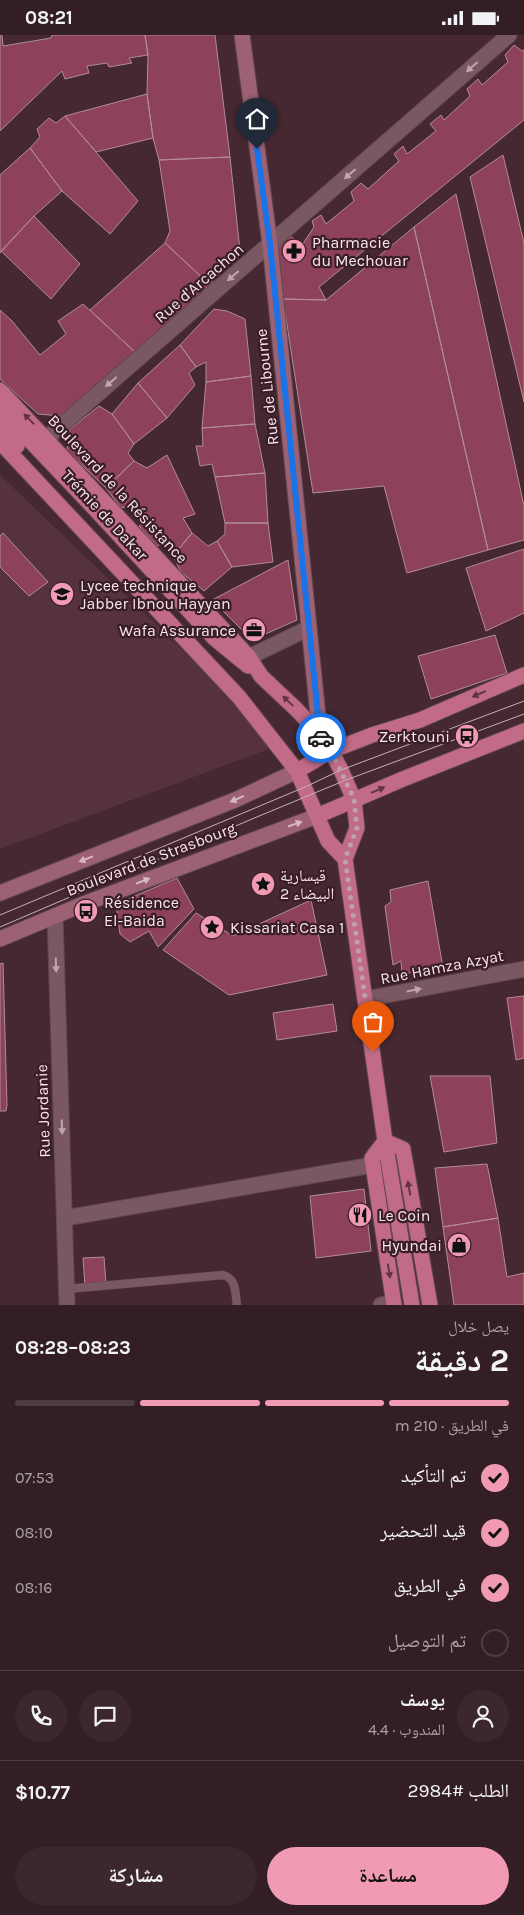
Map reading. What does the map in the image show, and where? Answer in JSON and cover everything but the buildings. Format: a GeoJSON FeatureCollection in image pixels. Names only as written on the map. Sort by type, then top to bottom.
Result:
{"type":"FeatureCollection","features":[{"type":"Feature","properties":{"kind":"main road","name":"Rue de Libourne"},"geometry":{"type":"LineString","coordinates":[[242,35],[270,244],[320,735]]}},
{"type":"Feature","properties":{"kind":"main road","name":"Boulevard de la Résistance"},"geometry":{"type":"LineString","coordinates":[[0,390],[47,438],[249,657],[261,676],[297,709],[320,735],[331,751],[354,799],[357,828],[345,859],[385,1141],[412,1305]]}},
{"type":"Feature","properties":{"kind":"main road","name":"Trémie de Dakar"},"geometry":{"type":"LineString","coordinates":[[0,409],[214,638],[261,676]]}},
{"type":"Feature","properties":{"kind":"main road","name":"Trémie de Dakar"},"geometry":{"type":"LineString","coordinates":[[0,428],[218,661],[238,697]]}},
{"type":"Feature","properties":{"kind":"main road"},"geometry":{"type":"LineString","coordinates":[[0,442],[238,697],[296,771],[328,841],[345,859]]}},
{"type":"Feature","properties":{"kind":"main road"},"geometry":{"type":"LineString","coordinates":[[296,771],[331,751],[372,735],[420,720],[524,675]]}},
{"type":"Feature","properties":{"kind":"main road"},"geometry":{"type":"LineString","coordinates":[[317,816],[354,799],[524,731]]}},
{"type":"Feature","properties":{"kind":"main road","name":"Boulevard de Strasbourg"},"geometry":{"type":"LineString","coordinates":[[0,893],[235,800],[296,771]]}},
{"type":"Feature","properties":{"kind":"main road","name":"Boulevard de Strasbourg"},"geometry":{"type":"LineString","coordinates":[[0,939],[54,916],[317,816]]}},
{"type":"Feature","properties":{"kind":"main road"},"geometry":{"type":"LineString","coordinates":[[390,1304],[372,1158],[385,1141],[402,1149],[430,1305]]}},
{"type":"Feature","properties":{"kind":"street","name":"Rue d'Arcachon"},"geometry":{"type":"LineString","coordinates":[[47,438],[509,35]]}},
{"type":"Feature","properties":{"kind":"street"},"geometry":{"type":"LineString","coordinates":[[249,657],[309,628]]}},
{"type":"Feature","properties":{"kind":"street","name":"Rue Jordanie"},"geometry":{"type":"LineString","coordinates":[[54,916],[67,1305]]}},
{"type":"Feature","properties":{"kind":"street","name":"Rue Hamza Azyat"},"geometry":{"type":"LineString","coordinates":[[366,999],[524,969]]}},
{"type":"Feature","properties":{"kind":"street"},"geometry":{"type":"LineString","coordinates":[[64,1218],[373,1165]]}},
{"type":"Feature","properties":{"kind":"lane"},"geometry":{"type":"LineString","coordinates":[[67,1289],[223,1275],[231,1278],[233,1281],[236,1305]]}},
{"type":"Feature","properties":{"kind":"shaded area","name":"Lycee technique Jabber Ibnou Hayyan"},"geometry":{"type":"Polygon","coordinates":[[[0,475],[249,713],[277,746],[0,849],[0,475]]]}},
{"type":"Feature","properties":{"kind":"tram line"},"geometry":{"type":"LineString","coordinates":[[0,915],[305,787],[341,770],[524,701]]}},
{"type":"Feature","properties":{"kind":"tram line"},"geometry":{"type":"LineString","coordinates":[[0,927],[346,780],[524,714]]}},
{"type":"Feature","properties":{"kind":"way so far"},"geometry":{"type":"LineString","coordinates":[[321,738],[331,751],[354,799],[357,828],[345,859],[373,1052]]}},
{"type":"Feature","properties":{"kind":"place","name":"Pharmacie du Mechouar"},"geometry":{"type":"Point","coordinates":[294,251]}},
{"type":"Feature","properties":{"kind":"place","name":"Lycee technique Jabber Ibnou Hayyan"},"geometry":{"type":"Point","coordinates":[62,594]}},
{"type":"Feature","properties":{"kind":"place","name":"Wafa Assurance"},"geometry":{"type":"Point","coordinates":[254,630]}},
{"type":"Feature","properties":{"kind":"place","name":"Zerktouni"},"geometry":{"type":"Point","coordinates":[467,736]}},
{"type":"Feature","properties":{"kind":"place","name":"قيسارية البيضاء 2"},"geometry":{"type":"Point","coordinates":[263,884]}},
{"type":"Feature","properties":{"kind":"place","name":"Résidence El-Baida"},"geometry":{"type":"Point","coordinates":[86,911]}},
{"type":"Feature","properties":{"kind":"place","name":"Kissariat Casa 1"},"geometry":{"type":"Point","coordinates":[212,927]}},
{"type":"Feature","properties":{"kind":"place","name":"Le Coin"},"geometry":{"type":"Point","coordinates":[360,1215]}},
{"type":"Feature","properties":{"kind":"place","name":"Hyundai"},"geometry":{"type":"Point","coordinates":[459,1245]}},
{"type":"Feature","properties":{"kind":"route"},"geometry":{"type":"LineString","coordinates":[[257,149],[270,244],[321,738]]}}]}
